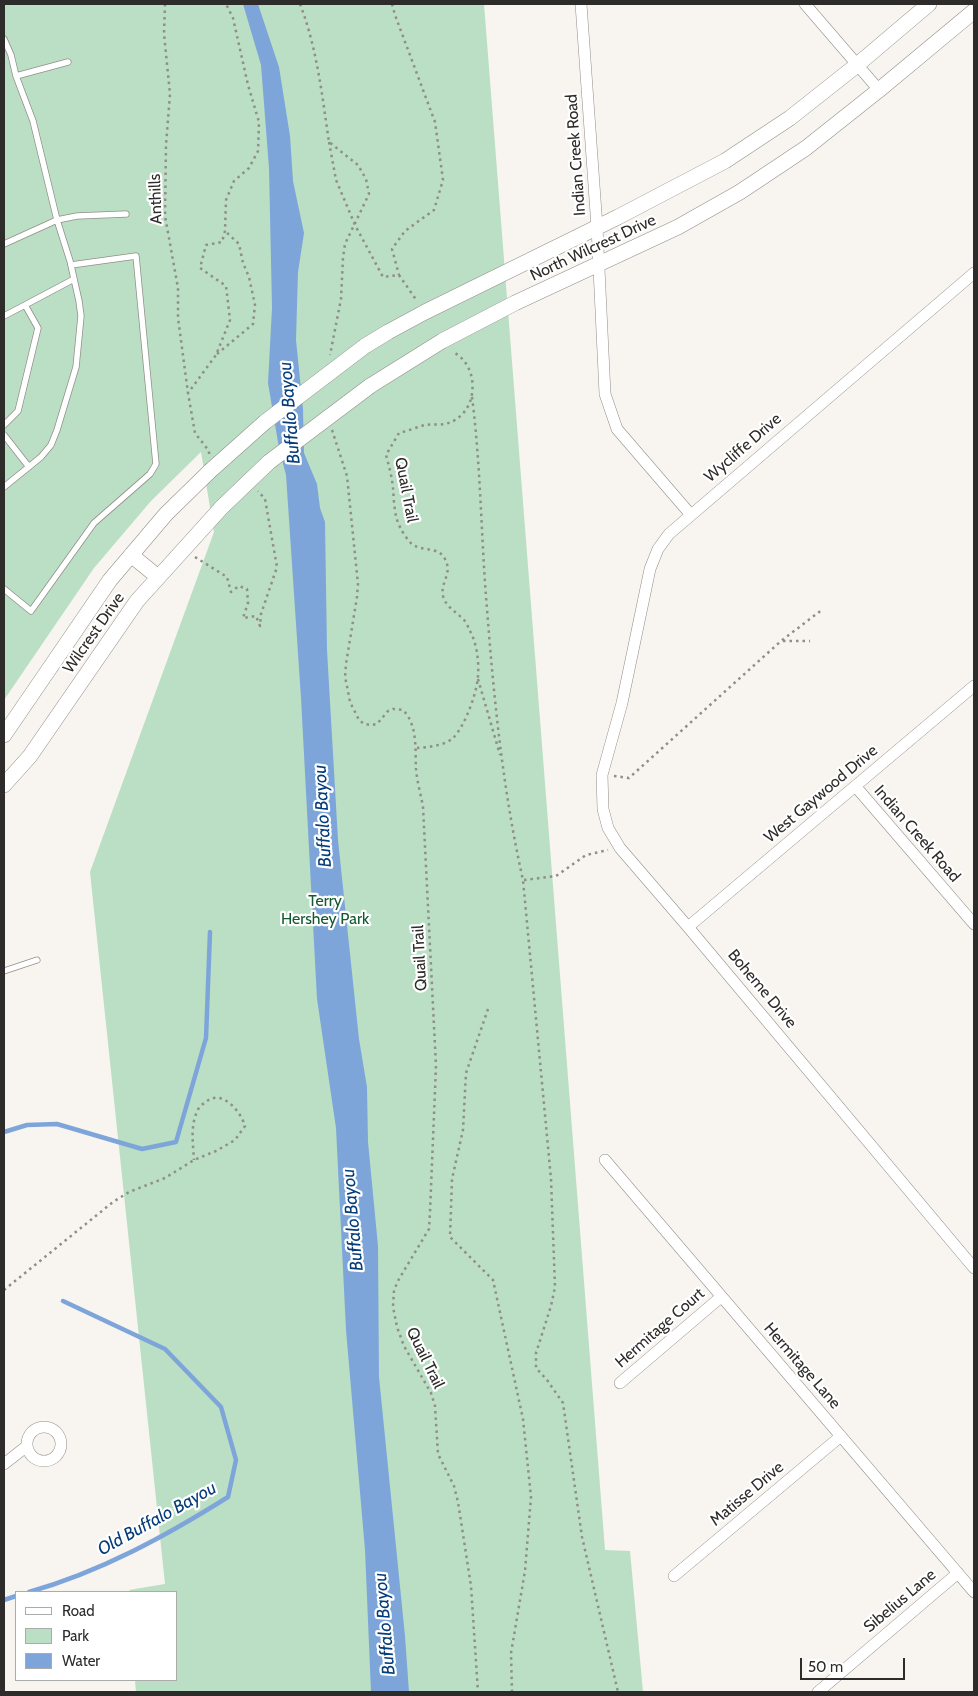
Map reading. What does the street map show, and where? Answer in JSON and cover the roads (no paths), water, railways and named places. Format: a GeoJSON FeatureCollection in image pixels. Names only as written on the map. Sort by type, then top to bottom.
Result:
{"type":"FeatureCollection","features":[{"type":"Feature","properties":{"kind":"main road","name":"North Wilcrest Drive"},"geometry":{"type":"LineString","coordinates":[[210,471],[265,422],[365,346],[388,332],[725,161],[790,118],[857,65],[929,4]]}},
{"type":"Feature","properties":{"kind":"main road","name":"North Wilcrest Drive"},"geometry":{"type":"LineString","coordinates":[[222,507],[269,462],[370,386],[442,341],[515,303],[678,227],[740,192],[806,148],[974,11]]}},
{"type":"Feature","properties":{"kind":"main road","name":"Wilcrest Drive"},"geometry":{"type":"LineString","coordinates":[[4,735],[110,580],[166,514],[210,471]]}},
{"type":"Feature","properties":{"kind":"main road","name":"Wilcrest Drive"},"geometry":{"type":"LineString","coordinates":[[4,785],[30,756],[137,601],[222,507]]}},
{"type":"Feature","properties":{"kind":"main road"},"geometry":{"type":"LineString","coordinates":[[131,555],[158,576]]}},
{"type":"Feature","properties":{"kind":"street","name":"Indian Creek Road"},"geometry":{"type":"LineString","coordinates":[[581,4],[597,227],[605,394],[617,429],[691,515]]}},
{"type":"Feature","properties":{"kind":"street"},"geometry":{"type":"LineString","coordinates":[[805,4],[878,90]]}},
{"type":"Feature","properties":{"kind":"street","name":"Wycliffe Drive"},"geometry":{"type":"LineString","coordinates":[[622,703],[650,569],[658,549],[669,534],[974,273]]}},
{"type":"Feature","properties":{"kind":"street","name":"West Gaywood Drive"},"geometry":{"type":"LineString","coordinates":[[688,927],[974,686]]}},
{"type":"Feature","properties":{"kind":"street","name":"Boheme Drive"},"geometry":{"type":"LineString","coordinates":[[622,703],[602,775],[603,809],[608,828],[620,848],[974,1268]]}},
{"type":"Feature","properties":{"kind":"street","name":"Indian Creek Road"},"geometry":{"type":"LineString","coordinates":[[856,787],[974,924]]}},
{"type":"Feature","properties":{"kind":"street","name":"Hermitage Lane"},"geometry":{"type":"LineString","coordinates":[[605,1160],[974,1592]]}},
{"type":"Feature","properties":{"kind":"street","name":"Hermitage Court"},"geometry":{"type":"LineString","coordinates":[[620,1383],[721,1297]]}},
{"type":"Feature","properties":{"kind":"street","name":"Matisse Drive"},"geometry":{"type":"LineString","coordinates":[[674,1576],[841,1436]]}},
{"type":"Feature","properties":{"kind":"street"},"geometry":{"type":"LineString","coordinates":[[4,1464],[27,1446]]}},
{"type":"Feature","properties":{"kind":"street","name":"Sibelius Lane"},"geometry":{"type":"LineString","coordinates":[[818,1692],[958,1573]]}},
{"type":"Feature","properties":{"kind":"lane"},"geometry":{"type":"LineString","coordinates":[[4,39],[11,54],[16,76],[33,121],[57,220],[80,301],[81,316],[76,367],[51,445],[29,467],[4,487]]}},
{"type":"Feature","properties":{"kind":"lane"},"geometry":{"type":"LineString","coordinates":[[16,76],[68,62]]}},
{"type":"Feature","properties":{"kind":"lane"},"geometry":{"type":"LineString","coordinates":[[4,244],[57,220],[76,216],[126,214]]}},
{"type":"Feature","properties":{"kind":"lane"},"geometry":{"type":"LineString","coordinates":[[4,589],[31,611],[94,523],[150,474],[156,464],[136,256],[71,265]]}},
{"type":"Feature","properties":{"kind":"lane"},"geometry":{"type":"LineString","coordinates":[[4,316],[74,279]]}},
{"type":"Feature","properties":{"kind":"lane"},"geometry":{"type":"LineString","coordinates":[[4,425],[18,411],[38,328],[25,305]]}},
{"type":"Feature","properties":{"kind":"lane"},"geometry":{"type":"LineString","coordinates":[[4,435],[29,467]]}},
{"type":"Feature","properties":{"kind":"lane"},"geometry":{"type":"LineString","coordinates":[[4,971],[36,960]]}},
{"type":"Feature","properties":{"kind":"water","name":"Buffalo Bayou"},"geometry":{"type":"Polygon","coordinates":[[[243,4],[258,4],[279,67],[290,136],[293,181],[304,233],[298,272],[296,340],[303,409],[304,453],[317,484],[320,508],[325,522],[327,650],[338,840],[359,1039],[367,1087],[368,1142],[378,1246],[379,1377],[409,1692],[371,1692],[365,1550],[346,1330],[336,1128],[317,999],[301,698],[286,475],[279,448],[268,383],[272,308],[269,168],[261,65],[243,4]]]}},
{"type":"Feature","properties":{"kind":"waterway","name":"Old Buffalo Bayou"},"geometry":{"type":"LineString","coordinates":[[4,1132],[27,1125],[57,1124],[142,1149],[176,1142],[206,1038],[210,932]]}},
{"type":"Feature","properties":{"kind":"waterway","name":"Old Buffalo Bayou"},"geometry":{"type":"LineString","coordinates":[[32,1591],[81,1574],[132,1552],[228,1497],[236,1460],[221,1407],[165,1349],[63,1301]]}},
{"type":"Feature","properties":{"kind":"waterway","name":"Old Buffalo Bayou"},"geometry":{"type":"LineString","coordinates":[[4,1600],[15,1596]]}},
{"type":"Feature","properties":{"kind":"park label","name":"Terry Hershey Park"},"geometry":{"type":"Point","coordinates":[325,910]}}]}
